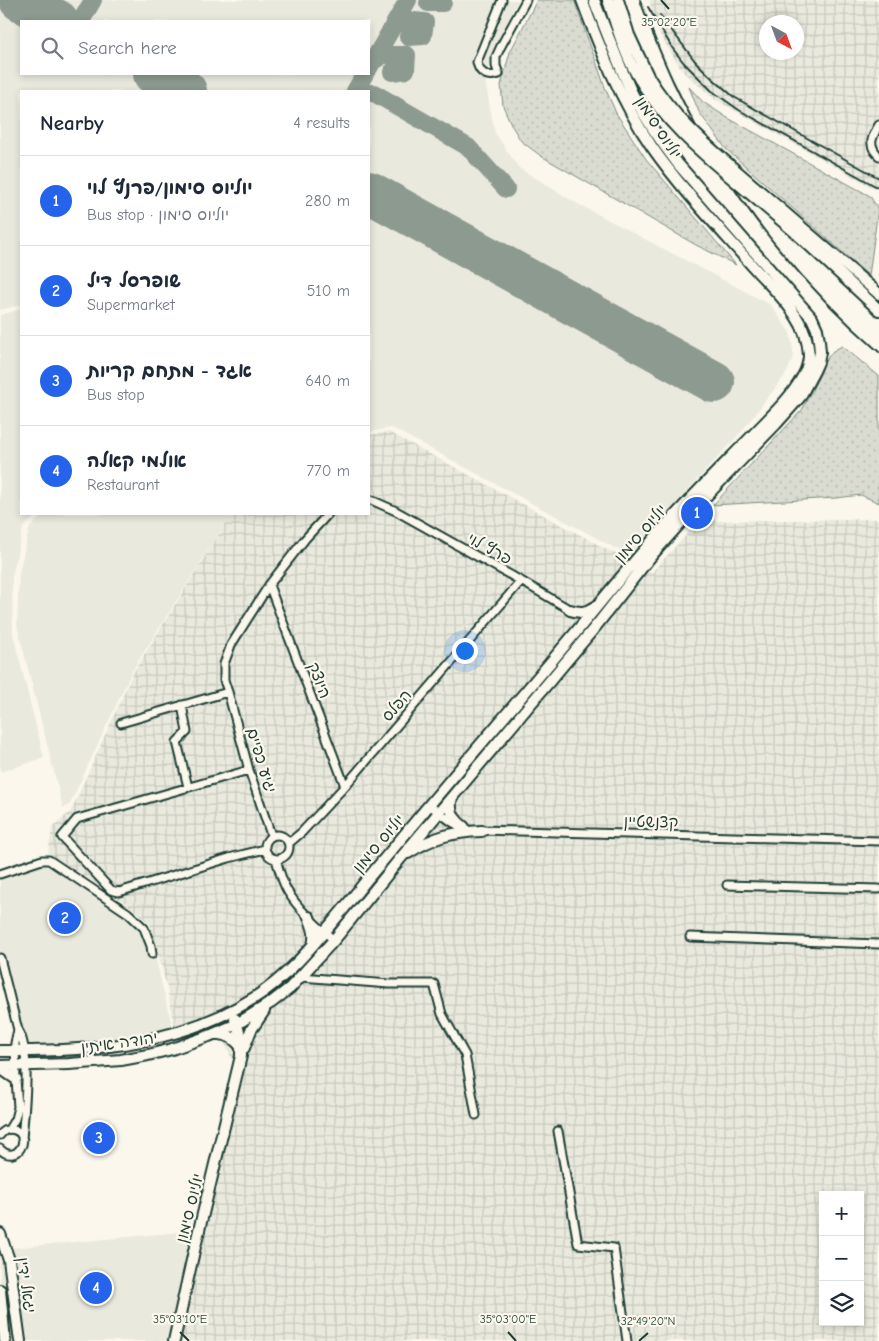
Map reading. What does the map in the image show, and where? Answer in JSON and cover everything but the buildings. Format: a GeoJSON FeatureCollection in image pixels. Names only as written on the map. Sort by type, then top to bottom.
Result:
{"type":"FeatureCollection","features":[{"type":"Feature","properties":{"kind":"street"},"geometry":{"type":"LineString","coordinates":[[502,0],[477,62],[479,70],[491,75],[499,74],[496,66],[496,57],[526,0]]}},
{"type":"Feature","properties":{"kind":"street","name":"יוליוס סימון"},"geometry":{"type":"LineString","coordinates":[[174,1341],[242,1052],[241,1038],[232,1011],[273,985],[313,946],[429,805],[660,532],[790,394],[809,361],[803,329],[795,315],[670,171],[651,146],[625,103],[610,72],[582,0]]}},
{"type":"Feature","properties":{"kind":"street","name":"יוליוס סימון"},"geometry":{"type":"LineString","coordinates":[[237,1024],[290,988],[334,940],[452,796],[596,626],[651,556],[800,397],[818,362],[820,352],[817,329],[808,312],[678,164],[658,138],[620,66],[594,0]]}},
{"type":"Feature","properties":{"kind":"street"},"geometry":{"type":"LineString","coordinates":[[608,0],[629,60],[667,105],[686,126],[796,233],[879,310]]}},
{"type":"Feature","properties":{"kind":"street"},"geometry":{"type":"LineString","coordinates":[[618,0],[644,78]]}},
{"type":"Feature","properties":{"kind":"street"},"geometry":{"type":"LineString","coordinates":[[879,125],[872,139],[873,150],[879,156]]}},
{"type":"Feature","properties":{"kind":"street"},"geometry":{"type":"LineString","coordinates":[[751,189],[879,294]]}},
{"type":"Feature","properties":{"kind":"street","name":"פרץ לוי"},"geometry":{"type":"LineString","coordinates":[[370,499],[396,511],[521,581],[596,626]]}},
{"type":"Feature","properties":{"kind":"street"},"geometry":{"type":"LineString","coordinates":[[121,723],[228,692],[224,680],[224,664],[232,645],[269,585],[327,515]]}},
{"type":"Feature","properties":{"kind":"street","name":"הפלס"},"geometry":{"type":"LineString","coordinates":[[288,842],[302,832],[345,786],[521,581]]}},
{"type":"Feature","properties":{"kind":"street","name":"היוצק"},"geometry":{"type":"LineString","coordinates":[[269,585],[345,786]]}},
{"type":"Feature","properties":{"kind":"street"},"geometry":{"type":"LineString","coordinates":[[570,610],[586,612],[598,604]]}},
{"type":"Feature","properties":{"kind":"street"},"geometry":{"type":"LineString","coordinates":[[570,610],[578,622],[576,631]]}},
{"type":"Feature","properties":{"kind":"street","name":"יגיע כפיים"},"geometry":{"type":"LineString","coordinates":[[228,692],[249,770],[271,836]]}},
{"type":"Feature","properties":{"kind":"street"},"geometry":{"type":"LineString","coordinates":[[182,705],[187,732],[177,742],[188,787]]}},
{"type":"Feature","properties":{"kind":"street"},"geometry":{"type":"LineString","coordinates":[[249,770],[77,819],[62,837],[111,890],[119,892],[265,849]]}},
{"type":"Feature","properties":{"kind":"street"},"geometry":{"type":"LineString","coordinates":[[452,796],[451,812],[464,827]]}},
{"type":"Feature","properties":{"kind":"street","name":"קצנשטיין"},"geometry":{"type":"LineString","coordinates":[[429,805],[452,822],[482,831],[879,841]]}},
{"type":"Feature","properties":{"kind":"street"},"geometry":{"type":"LineString","coordinates":[[399,860],[434,838],[455,833],[482,831]]}},
{"type":"Feature","properties":{"kind":"street"},"geometry":{"type":"LineString","coordinates":[[280,834],[288,842],[287,854],[284,857],[276,859],[269,856],[265,849],[266,841],[271,836],[280,834]]}},
{"type":"Feature","properties":{"kind":"street"},"geometry":{"type":"LineString","coordinates":[[276,859],[282,879],[289,893],[309,917],[334,940]]}},
{"type":"Feature","properties":{"kind":"street"},"geometry":{"type":"LineString","coordinates":[[0,874],[42,860],[48,860],[128,913],[144,928],[152,954]]}},
{"type":"Feature","properties":{"kind":"street"},"geometry":{"type":"LineString","coordinates":[[727,886],[879,889]]}},
{"type":"Feature","properties":{"kind":"street"},"geometry":{"type":"LineString","coordinates":[[309,917],[314,932],[313,946]]}},
{"type":"Feature","properties":{"kind":"street"},"geometry":{"type":"LineString","coordinates":[[690,938],[879,944]]}},
{"type":"Feature","properties":{"kind":"street"},"geometry":{"type":"LineString","coordinates":[[0,958],[21,1036],[20,1065],[26,1095],[21,1147],[15,1153],[7,1154],[0,1149]]}},
{"type":"Feature","properties":{"kind":"street"},"geometry":{"type":"LineString","coordinates":[[301,977],[390,984],[434,984],[442,1014],[465,1055],[476,1115]]}},
{"type":"Feature","properties":{"kind":"street"},"geometry":{"type":"LineString","coordinates":[[242,1052],[250,1030],[272,1002]]}},
{"type":"Feature","properties":{"kind":"street","name":"יהודה איתין"},"geometry":{"type":"LineString","coordinates":[[0,1051],[67,1050],[148,1041],[204,1023],[232,1011]]}},
{"type":"Feature","properties":{"kind":"street","name":"יהודה איתין"},"geometry":{"type":"LineString","coordinates":[[0,1067],[121,1060],[172,1049],[237,1024]]}},
{"type":"Feature","properties":{"kind":"street"},"geometry":{"type":"LineString","coordinates":[[209,1036],[216,1034],[227,1035],[237,1042],[242,1052]]}},
{"type":"Feature","properties":{"kind":"street"},"geometry":{"type":"LineString","coordinates":[[0,1135],[9,1129],[15,1119],[18,1107],[16,1079],[20,1065]]}},
{"type":"Feature","properties":{"kind":"street"},"geometry":{"type":"LineString","coordinates":[[0,1067],[16,1079]]}},
{"type":"Feature","properties":{"kind":"street"},"geometry":{"type":"LineString","coordinates":[[9,1129],[16,1131],[22,1139]]}},
{"type":"Feature","properties":{"kind":"street"},"geometry":{"type":"LineString","coordinates":[[558,1131],[578,1244],[614,1248],[627,1341]]}},
{"type":"Feature","properties":{"kind":"street","name":"יגאל ידין"},"geometry":{"type":"LineString","coordinates":[[0,1234],[9,1260],[20,1341]]}},
{"type":"Feature","properties":{"kind":"street","name":"יגאל ידין"},"geometry":{"type":"LineString","coordinates":[[0,1290],[6,1341]]}},
{"type":"Feature","properties":{"kind":"shaded area"},"geometry":{"type":"Polygon","coordinates":[[[0,0],[518,0],[494,51],[485,81],[495,133],[519,168],[576,203],[771,305],[790,333],[794,356],[786,374],[742,431],[628,555],[392,428],[370,432],[370,90],[20,90],[20,305],[0,310],[0,0]]]}},
{"type":"Feature","properties":{"kind":"shaded area"},"geometry":{"type":"Polygon","coordinates":[[[537,0],[574,0],[616,113],[646,159],[736,265],[696,245],[541,156],[521,141],[503,106],[501,85],[510,52],[537,0]]]}},
{"type":"Feature","properties":{"kind":"shaded area"},"geometry":{"type":"Polygon","coordinates":[[[649,0],[879,0],[879,191],[716,100],[683,72],[659,33],[649,0]]]}},
{"type":"Feature","properties":{"kind":"shaded area"},"geometry":{"type":"Polygon","coordinates":[[[689,87],[703,102],[726,117],[870,196],[878,209],[869,276],[726,149],[699,112],[689,87]]]}},
{"type":"Feature","properties":{"kind":"shaded area"},"geometry":{"type":"Polygon","coordinates":[[[20,309],[20,515],[36,515],[23,528],[12,577],[13,634],[44,758],[0,772],[0,315],[20,309]]]}},
{"type":"Feature","properties":{"kind":"shaded area"},"geometry":{"type":"Polygon","coordinates":[[[842,346],[879,376],[879,503],[861,495],[713,505],[802,410],[825,361],[833,351],[842,346]]]}},
{"type":"Feature","properties":{"kind":"shaded area"},"geometry":{"type":"Polygon","coordinates":[[[389,432],[651,573],[699,521],[879,519],[879,1341],[179,1341],[218,1169],[234,1064],[223,1039],[218,1038],[179,1050],[167,988],[150,924],[127,904],[48,853],[52,828],[71,811],[133,673],[230,515],[370,515],[370,435],[389,432]]]}},
{"type":"Feature","properties":{"kind":"shaded area"},"geometry":{"type":"Polygon","coordinates":[[[42,515],[230,515],[132,671],[70,804],[63,808],[17,625],[19,573],[29,529],[42,515]]]}},
{"type":"Feature","properties":{"kind":"shaded area"},"geometry":{"type":"Polygon","coordinates":[[[46,854],[126,906],[148,927],[173,1030],[122,1043],[24,1048],[0,972],[0,868],[46,854]]]}},
{"type":"Feature","properties":{"kind":"shaded area"},"geometry":{"type":"Polygon","coordinates":[[[201,1230],[177,1341],[0,1341],[0,1249],[201,1230]]]}},
{"type":"Feature","properties":{"kind":"taxiway"},"geometry":{"type":"LineString","coordinates":[[82,20],[93,0]]}},
{"type":"Feature","properties":{"kind":"taxiway"},"geometry":{"type":"LineString","coordinates":[[370,66],[408,0]]}},
{"type":"Feature","properties":{"kind":"taxiway"},"geometry":{"type":"LineString","coordinates":[[428,3],[443,3],[443,0]]}},
{"type":"Feature","properties":{"kind":"taxiway"},"geometry":{"type":"LineString","coordinates":[[393,26],[403,20],[425,22],[423,36],[408,37]]}},
{"type":"Feature","properties":{"kind":"taxiway"},"geometry":{"type":"LineString","coordinates":[[372,62],[383,55],[407,55],[406,70],[392,72]]}},
{"type":"Feature","properties":{"kind":"taxiway"},"geometry":{"type":"LineString","coordinates":[[356,90],[364,75]]}},
{"type":"Feature","properties":{"kind":"taxiway"},"geometry":{"type":"LineString","coordinates":[[152,90],[159,77]]}},
{"type":"Feature","properties":{"kind":"taxiway"},"geometry":{"type":"LineString","coordinates":[[370,93],[374,93],[468,147],[506,189]]}},
{"type":"Feature","properties":{"kind":"runway"},"geometry":{"type":"LineString","coordinates":[[20,0],[56,20]]}},
{"type":"Feature","properties":{"kind":"runway"},"geometry":{"type":"LineString","coordinates":[[156,75],[184,90]]}},
{"type":"Feature","properties":{"kind":"runway"},"geometry":{"type":"LineString","coordinates":[[370,193],[714,382]]}},
{"type":"Feature","properties":{"kind":"railway"},"geometry":{"type":"LineString","coordinates":[[640,0],[673,81],[692,119],[737,193],[789,261],[817,293],[879,352]]}},
{"type":"Feature","properties":{"kind":"railway"},"geometry":{"type":"LineString","coordinates":[[648,7],[673,49],[712,91],[739,110],[879,188]]}},
{"type":"Feature","properties":{"kind":"railway"},"geometry":{"type":"LineString","coordinates":[[660,15],[695,61],[734,97],[879,178]]}},
{"type":"Feature","properties":{"kind":"place","name":"יוליוס סימון/פרנץ לוי"},"geometry":{"type":"Point","coordinates":[697,513]}},
{"type":"Feature","properties":{"kind":"place","name":"שופרסל דיל"},"geometry":{"type":"Point","coordinates":[65,918]}},
{"type":"Feature","properties":{"kind":"place","name":"אגד - מתחם קריות"},"geometry":{"type":"Point","coordinates":[99,1138]}},
{"type":"Feature","properties":{"kind":"place","name":"אולמי קאלה"},"geometry":{"type":"Point","coordinates":[96,1288]}}]}
